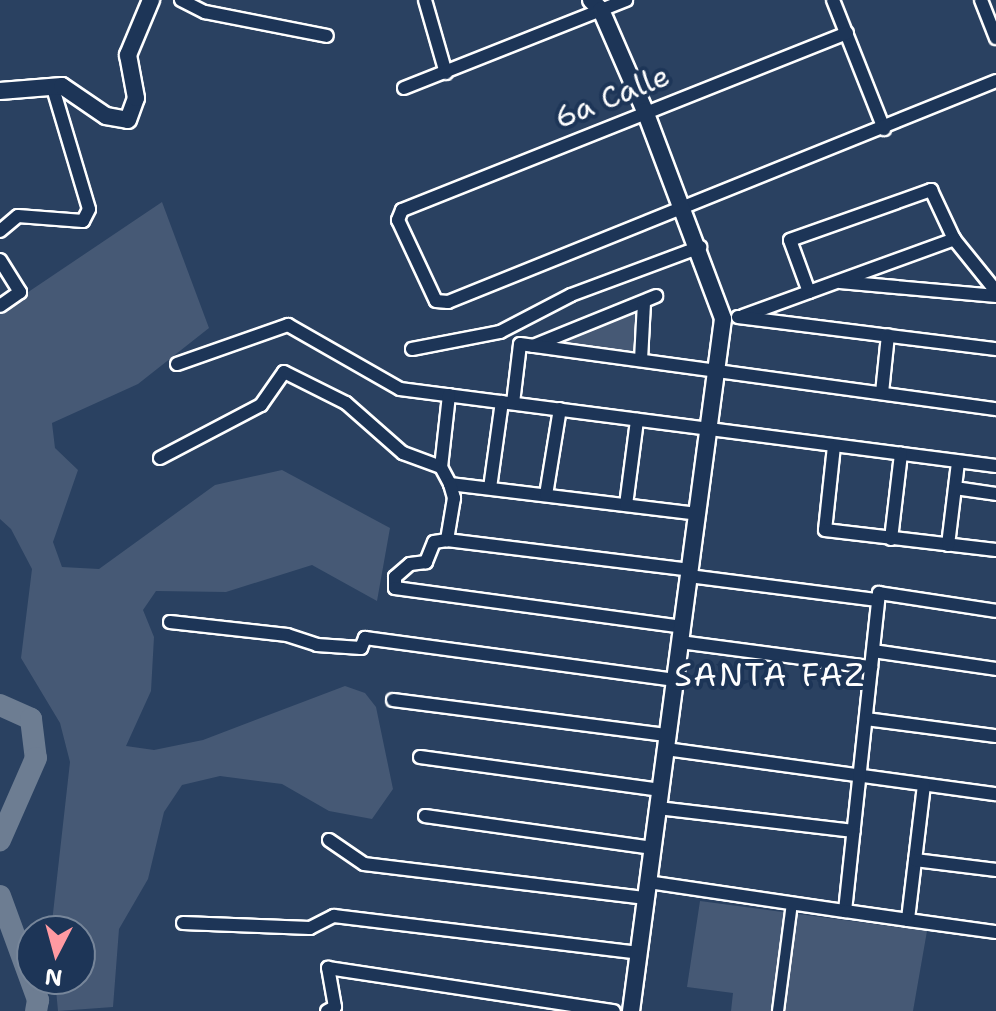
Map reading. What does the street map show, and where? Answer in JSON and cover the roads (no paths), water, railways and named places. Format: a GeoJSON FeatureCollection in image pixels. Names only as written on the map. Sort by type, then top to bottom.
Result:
{"type":"FeatureCollection","features":[{"type":"Feature","properties":{"kind":"street"},"geometry":{"type":"LineString","coordinates":[[0,91],[52,85],[71,89],[118,121],[128,120],[136,98],[128,55],[151,0]]}},
{"type":"Feature","properties":{"kind":"street"},"geometry":{"type":"LineString","coordinates":[[181,0],[205,12],[327,36]]}},
{"type":"Feature","properties":{"kind":"street"},"geometry":{"type":"LineString","coordinates":[[425,0],[446,73]]}},
{"type":"Feature","properties":{"kind":"street"},"geometry":{"type":"LineString","coordinates":[[404,88],[446,73],[596,5],[626,0]]}},
{"type":"Feature","properties":{"kind":"street"},"geometry":{"type":"LineString","coordinates":[[833,0],[884,129]]}},
{"type":"Feature","properties":{"kind":"street"},"geometry":{"type":"LineString","coordinates":[[981,0],[996,38]]}},
{"type":"Feature","properties":{"kind":"street"},"geometry":{"type":"LineString","coordinates":[[596,5],[684,206],[723,319],[631,1011]]}},
{"type":"Feature","properties":{"kind":"street","name":"6a Calle"},"geometry":{"type":"LineString","coordinates":[[684,206],[442,303],[436,301],[399,214],[645,111],[847,33]]}},
{"type":"Feature","properties":{"kind":"street"},"geometry":{"type":"LineString","coordinates":[[684,206],[884,129],[996,81]]}},
{"type":"Feature","properties":{"kind":"street"},"geometry":{"type":"LineString","coordinates":[[0,231],[18,216],[83,221],[89,209],[52,85]]}},
{"type":"Feature","properties":{"kind":"street"},"geometry":{"type":"LineString","coordinates":[[809,292],[790,240],[931,190],[954,239],[996,294]]}},
{"type":"Feature","properties":{"kind":"street"},"geometry":{"type":"LineString","coordinates":[[722,329],[738,317],[954,239]]}},
{"type":"Feature","properties":{"kind":"street"},"geometry":{"type":"LineString","coordinates":[[412,349],[500,332],[571,295],[700,247]]}},
{"type":"Feature","properties":{"kind":"street"},"geometry":{"type":"LineString","coordinates":[[0,260],[20,292],[0,306]]}},
{"type":"Feature","properties":{"kind":"street"},"geometry":{"type":"LineString","coordinates":[[835,281],[996,294]]}},
{"type":"Feature","properties":{"kind":"street"},"geometry":{"type":"LineString","coordinates":[[531,347],[650,299],[641,360]]}},
{"type":"Feature","properties":{"kind":"street"},"geometry":{"type":"LineString","coordinates":[[738,317],[996,349]]}},
{"type":"Feature","properties":{"kind":"street"},"geometry":{"type":"LineString","coordinates":[[177,364],[288,325],[400,389],[996,466]]}},
{"type":"Feature","properties":{"kind":"street"},"geometry":{"type":"LineString","coordinates":[[882,393],[888,335]]}},
{"type":"Feature","properties":{"kind":"street"},"geometry":{"type":"LineString","coordinates":[[490,488],[520,344],[996,409]]}},
{"type":"Feature","properties":{"kind":"street"},"geometry":{"type":"LineString","coordinates":[[160,458],[261,405],[284,372],[346,403],[403,453],[441,467]]}},
{"type":"Feature","properties":{"kind":"street"},"geometry":{"type":"LineString","coordinates":[[447,540],[454,498],[441,467],[449,395]]}},
{"type":"Feature","properties":{"kind":"street"},"geometry":{"type":"LineString","coordinates":[[546,495],[560,409]]}},
{"type":"Feature","properties":{"kind":"street"},"geometry":{"type":"LineString","coordinates":[[626,505],[637,420]]}},
{"type":"Feature","properties":{"kind":"street"},"geometry":{"type":"LineString","coordinates":[[834,446],[825,530],[996,550]]}},
{"type":"Feature","properties":{"kind":"street"},"geometry":{"type":"LineString","coordinates":[[891,539],[901,454]]}},
{"type":"Feature","properties":{"kind":"street"},"geometry":{"type":"LineString","coordinates":[[948,545],[958,462]]}},
{"type":"Feature","properties":{"kind":"street"},"geometry":{"type":"LineString","coordinates":[[450,484],[697,514]]}},
{"type":"Feature","properties":{"kind":"street"},"geometry":{"type":"LineString","coordinates":[[955,488],[996,494]]}},
{"type":"Feature","properties":{"kind":"street"},"geometry":{"type":"LineString","coordinates":[[871,667],[395,588],[395,577],[410,564],[426,562],[434,542],[447,540],[877,600]]}},
{"type":"Feature","properties":{"kind":"street"},"geometry":{"type":"LineString","coordinates":[[845,911],[879,593],[996,611]]}},
{"type":"Feature","properties":{"kind":"street"},"geometry":{"type":"LineString","coordinates":[[170,622],[287,635],[317,645],[361,648],[365,638],[675,680]]}},
{"type":"Feature","properties":{"kind":"street"},"geometry":{"type":"LineString","coordinates":[[873,651],[996,669]]}},
{"type":"Feature","properties":{"kind":"street"},"geometry":{"type":"LineString","coordinates":[[393,700],[996,794]]}},
{"type":"Feature","properties":{"kind":"street"},"geometry":{"type":"LineString","coordinates":[[866,719],[996,736]]}},
{"type":"Feature","properties":{"kind":"street"},"geometry":{"type":"LineString","coordinates":[[420,757],[661,790]]}},
{"type":"Feature","properties":{"kind":"street"},"geometry":{"type":"LineString","coordinates":[[908,920],[924,785]]}},
{"type":"Feature","properties":{"kind":"street"},"geometry":{"type":"LineString","coordinates":[[658,808],[854,831]]}},
{"type":"Feature","properties":{"kind":"street"},"geometry":{"type":"LineString","coordinates":[[425,816],[653,848]]}},
{"type":"Feature","properties":{"kind":"street"},"geometry":{"type":"LineString","coordinates":[[329,840],[364,864],[792,903],[996,932]]}},
{"type":"Feature","properties":{"kind":"street"},"geometry":{"type":"LineString","coordinates":[[915,860],[996,870]]}},
{"type":"Feature","properties":{"kind":"street"},"geometry":{"type":"LineString","coordinates":[[778,1011],[792,903]]}},
{"type":"Feature","properties":{"kind":"street"},"geometry":{"type":"LineString","coordinates":[[183,923],[310,928],[334,916],[639,953]]}},
{"type":"Feature","properties":{"kind":"street"},"geometry":{"type":"LineString","coordinates":[[327,1011],[335,1007],[328,968],[614,1011]]}},
{"type":"Feature","properties":{"kind":"waterway"},"geometry":{"type":"LineString","coordinates":[[0,705],[31,719],[36,758],[0,840]]}},
{"type":"Feature","properties":{"kind":"waterway"},"geometry":{"type":"LineString","coordinates":[[0,896],[38,1000],[36,1011]]}},
{"type":"Feature","properties":{"kind":"district","name":"SANTA FAZ"},"geometry":{"type":"Point","coordinates":[770,675]}}]}
